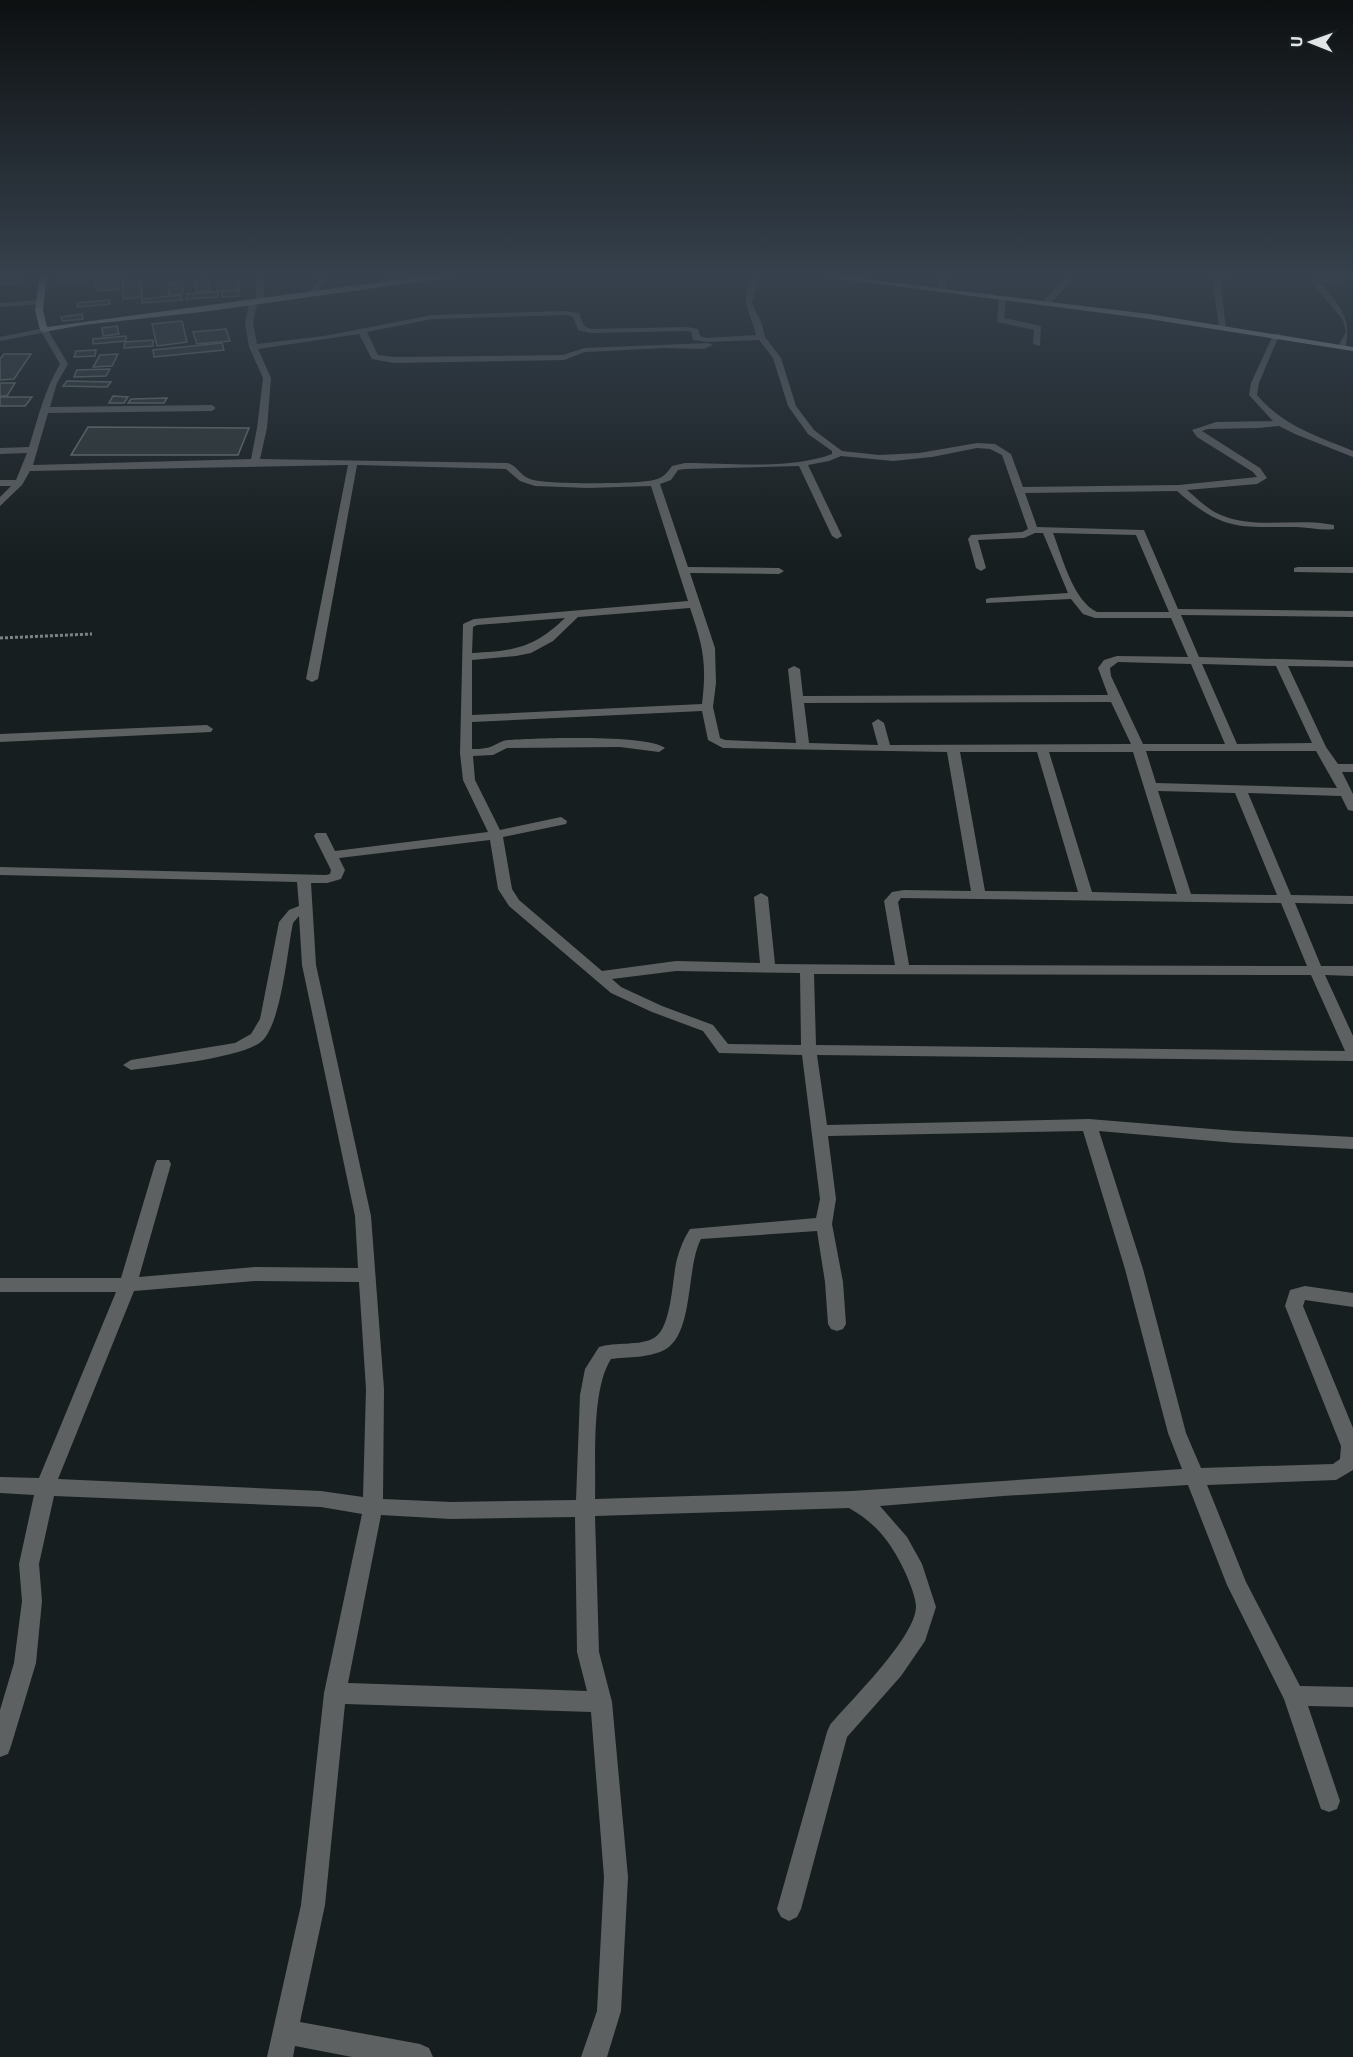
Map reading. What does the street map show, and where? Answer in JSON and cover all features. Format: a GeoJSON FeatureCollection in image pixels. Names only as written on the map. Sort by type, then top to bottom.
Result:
{"type":"FeatureCollection","features":[{"type":"Feature","properties":{"kind":"street"},"geometry":{"type":"LineString","coordinates":[[0,503],[19,483],[27,468],[43,410],[53,382],[60,370]]}},
{"type":"Feature","properties":{"kind":"street"},"geometry":{"type":"LineString","coordinates":[[255,462],[262,428],[267,378],[263,370]]}},
{"type":"Feature","properties":{"kind":"street"},"geometry":{"type":"LineString","coordinates":[[781,370],[792,406],[818,439],[838,453],[894,458],[976,445],[1000,448],[1006,454],[1021,490],[1033,530]]}},
{"type":"Feature","properties":{"kind":"street"},"geometry":{"type":"LineString","coordinates":[[1261,370],[1253,395],[1279,423],[1353,454]]}},
{"type":"Feature","properties":{"kind":"street"},"geometry":{"type":"LineString","coordinates":[[43,410],[212,408]]}},
{"type":"Feature","properties":{"kind":"street"},"geometry":{"type":"LineString","coordinates":[[1021,490],[1179,488],[1245,483],[1262,478],[1257,470],[1196,432],[1198,429],[1225,425],[1260,426],[1279,423]]}},
{"type":"Feature","properties":{"kind":"street"},"geometry":{"type":"LineString","coordinates":[[0,451],[32,450]]}},
{"type":"Feature","properties":{"kind":"street"},"geometry":{"type":"LineString","coordinates":[[27,468],[255,462],[353,462],[508,466],[524,480],[545,484],[655,483],[668,478],[675,468],[685,466],[824,461],[838,453]]}},
{"type":"Feature","properties":{"kind":"street"},"geometry":{"type":"LineString","coordinates":[[312,679],[353,462]]}},
{"type":"Feature","properties":{"kind":"street"},"geometry":{"type":"LineString","coordinates":[[802,462],[837,536]]}},
{"type":"Feature","properties":{"kind":"street"},"geometry":{"type":"LineString","coordinates":[[0,483],[19,483]]}},
{"type":"Feature","properties":{"kind":"street"},"geometry":{"type":"LineString","coordinates":[[655,483],[709,648],[710,683],[707,707],[714,740],[723,744],[953,749],[1320,747]]}},
{"type":"Feature","properties":{"kind":"street"},"geometry":{"type":"LineString","coordinates":[[1179,488],[1200,507],[1218,518],[1257,524],[1303,523],[1330,527]]}},
{"type":"Feature","properties":{"kind":"street"},"geometry":{"type":"LineString","coordinates":[[981,568],[973,539],[975,537],[1024,535],[1033,530],[1140,532],[1168,603],[1176,614],[1232,747]]}},
{"type":"Feature","properties":{"kind":"street"},"geometry":{"type":"LineString","coordinates":[[1047,530],[1074,596],[1084,610],[1090,614],[1353,614]]}},
{"type":"Feature","properties":{"kind":"street"},"geometry":{"type":"LineString","coordinates":[[685,570],[779,571]]}},
{"type":"Feature","properties":{"kind":"street"},"geometry":{"type":"LineString","coordinates":[[1298,570],[1353,570]]}},
{"type":"Feature","properties":{"kind":"street"},"geometry":{"type":"LineString","coordinates":[[990,601],[1074,596]]}},
{"type":"Feature","properties":{"kind":"street"},"geometry":{"type":"LineString","coordinates":[[696,604],[474,622],[467,626],[466,753],[469,780],[496,835],[505,889],[514,903],[616,990],[633,999],[708,1028],[723,1049],[1353,1054],[1241,791]]}},
{"type":"Feature","properties":{"kind":"street"},"geometry":{"type":"LineString","coordinates":[[467,657],[531,651],[555,635],[575,614]]}},
{"type":"Feature","properties":{"kind":"street"},"geometry":{"type":"LineString","coordinates":[[1186,899],[1138,747],[1105,676],[1104,668],[1108,662],[1117,659],[1144,659],[1353,664]]}},
{"type":"Feature","properties":{"kind":"street"},"geometry":{"type":"LineString","coordinates":[[1281,663],[1320,747],[1334,768],[1353,807]]}},
{"type":"Feature","properties":{"kind":"street"},"geometry":{"type":"LineString","coordinates":[[794,669],[803,747]]}},
{"type":"Feature","properties":{"kind":"street"},"geometry":{"type":"LineString","coordinates":[[797,700],[1116,698]]}},
{"type":"Feature","properties":{"kind":"street"},"geometry":{"type":"LineString","coordinates":[[466,719],[707,707]]}},
{"type":"Feature","properties":{"kind":"street"},"geometry":{"type":"LineString","coordinates":[[878,723],[885,748]]}},
{"type":"Feature","properties":{"kind":"street"},"geometry":{"type":"LineString","coordinates":[[0,738],[207,729]]}},
{"type":"Feature","properties":{"kind":"street"},"geometry":{"type":"LineString","coordinates":[[466,753],[489,752],[500,745],[509,744],[578,742],[620,742],[659,748]]}},
{"type":"Feature","properties":{"kind":"street"},"geometry":{"type":"LineString","coordinates":[[953,749],[979,896]]}},
{"type":"Feature","properties":{"kind":"street"},"geometry":{"type":"LineString","coordinates":[[1042,749],[1088,898]]}},
{"type":"Feature","properties":{"kind":"street"},"geometry":{"type":"LineString","coordinates":[[1334,768],[1353,768]]}},
{"type":"Feature","properties":{"kind":"street"},"geometry":{"type":"LineString","coordinates":[[1149,787],[1346,792]]}},
{"type":"Feature","properties":{"kind":"street"},"geometry":{"type":"LineString","coordinates":[[332,855],[496,835],[561,821]]}},
{"type":"Feature","properties":{"kind":"street"},"geometry":{"type":"LineString","coordinates":[[0,871],[327,879],[336,876],[338,870],[321,836]]}},
{"type":"Feature","properties":{"kind":"street"},"geometry":{"type":"LineString","coordinates":[[280,2057],[313,1905],[335,1694],[373,1507],[375,1389],[363,1216],[309,964],[304,879]]}},
{"type":"Feature","properties":{"kind":"street"},"geometry":{"type":"LineString","coordinates":[[903,970],[893,921],[893,898],[904,894],[1286,901],[1353,900]]}},
{"type":"Feature","properties":{"kind":"street"},"geometry":{"type":"LineString","coordinates":[[761,897],[768,967]]}},
{"type":"Feature","properties":{"kind":"street"},"geometry":{"type":"LineString","coordinates":[[131,1065],[251,1044],[262,1034],[267,1019],[286,922],[294,913],[305,908]]}},
{"type":"Feature","properties":{"kind":"street"},"geometry":{"type":"LineString","coordinates":[[598,976],[675,966],[903,970],[1353,971]]}},
{"type":"Feature","properties":{"kind":"street"},"geometry":{"type":"LineString","coordinates":[[807,969],[809,1049],[828,1199],[824,1224],[834,1282],[837,1324]]}},
{"type":"Feature","properties":{"kind":"street"},"geometry":{"type":"LineString","coordinates":[[818,1131],[1089,1125],[1236,1137],[1353,1143]]}},
{"type":"Feature","properties":{"kind":"street"},"geometry":{"type":"LineString","coordinates":[[1089,1125],[1134,1269],[1177,1433],[1237,1584],[1294,1696],[1329,1801]]}},
{"type":"Feature","properties":{"kind":"street"},"geometry":{"type":"LineString","coordinates":[[0,1746],[25,1663],[32,1601],[29,1564],[46,1486],[128,1285],[163,1164]]}},
{"type":"Feature","properties":{"kind":"street"},"geometry":{"type":"LineString","coordinates":[[594,2057],[609,2011],[616,1877],[601,1701],[588,1652],[585,1509],[589,1395],[594,1369],[605,1352],[660,1344],[672,1333],[683,1259],[690,1240],[696,1233],[824,1224]]}},
{"type":"Feature","properties":{"kind":"street"},"geometry":{"type":"LineString","coordinates":[[0,1285],[128,1285],[255,1274],[367,1275]]}},
{"type":"Feature","properties":{"kind":"street"},"geometry":{"type":"LineString","coordinates":[[0,1485],[321,1499],[373,1507],[443,1510],[585,1509],[653,1504],[852,1499],[1193,1476],[1336,1472],[1347,1466],[1351,1458],[1351,1446],[1293,1306],[1294,1299],[1300,1294],[1353,1300]]}},
{"type":"Feature","properties":{"kind":"street"},"geometry":{"type":"LineString","coordinates":[[789,1909],[838,1732],[893,1669],[918,1634],[926,1607],[915,1570],[900,1543],[877,1514],[852,1499]]}},
{"type":"Feature","properties":{"kind":"street"},"geometry":{"type":"LineString","coordinates":[[335,1694],[601,1701]]}},
{"type":"Feature","properties":{"kind":"street"},"geometry":{"type":"LineString","coordinates":[[1294,1696],[1353,1697]]}},
{"type":"Feature","properties":{"kind":"street"},"geometry":{"type":"LineString","coordinates":[[285,2032],[420,2057]]}},
{"type":"Feature","properties":{"kind":"path"},"geometry":{"type":"LineString","coordinates":[[0,638],[92,634]]}},
{"type":"Feature","properties":{"kind":"building"},"geometry":{"type":"Polygon","coordinates":[[[0,370],[20,370],[14,379],[0,380],[0,370]]]}},
{"type":"Feature","properties":{"kind":"building"},"geometry":{"type":"Polygon","coordinates":[[[77,370],[109,370],[106,376],[74,377],[77,370]]]}},
{"type":"Feature","properties":{"kind":"building"},"geometry":{"type":"Polygon","coordinates":[[[67,381],[111,382],[107,387],[63,386],[67,381]]]}},
{"type":"Feature","properties":{"kind":"building"},"geometry":{"type":"Polygon","coordinates":[[[0,383],[15,383],[7,396],[0,396],[0,383]]]}},
{"type":"Feature","properties":{"kind":"building"},"geometry":{"type":"Polygon","coordinates":[[[113,396],[128,397],[124,403],[109,403],[113,396]]]}},
{"type":"Feature","properties":{"kind":"building"},"geometry":{"type":"Polygon","coordinates":[[[0,397],[32,397],[25,406],[0,406],[0,397]]]}},
{"type":"Feature","properties":{"kind":"building"},"geometry":{"type":"Polygon","coordinates":[[[167,398],[164,403],[128,403],[131,399],[167,398]]]}},
{"type":"Feature","properties":{"kind":"building"},"geometry":{"type":"Polygon","coordinates":[[[88,427],[249,428],[238,455],[71,455],[88,427]]]}}]}
